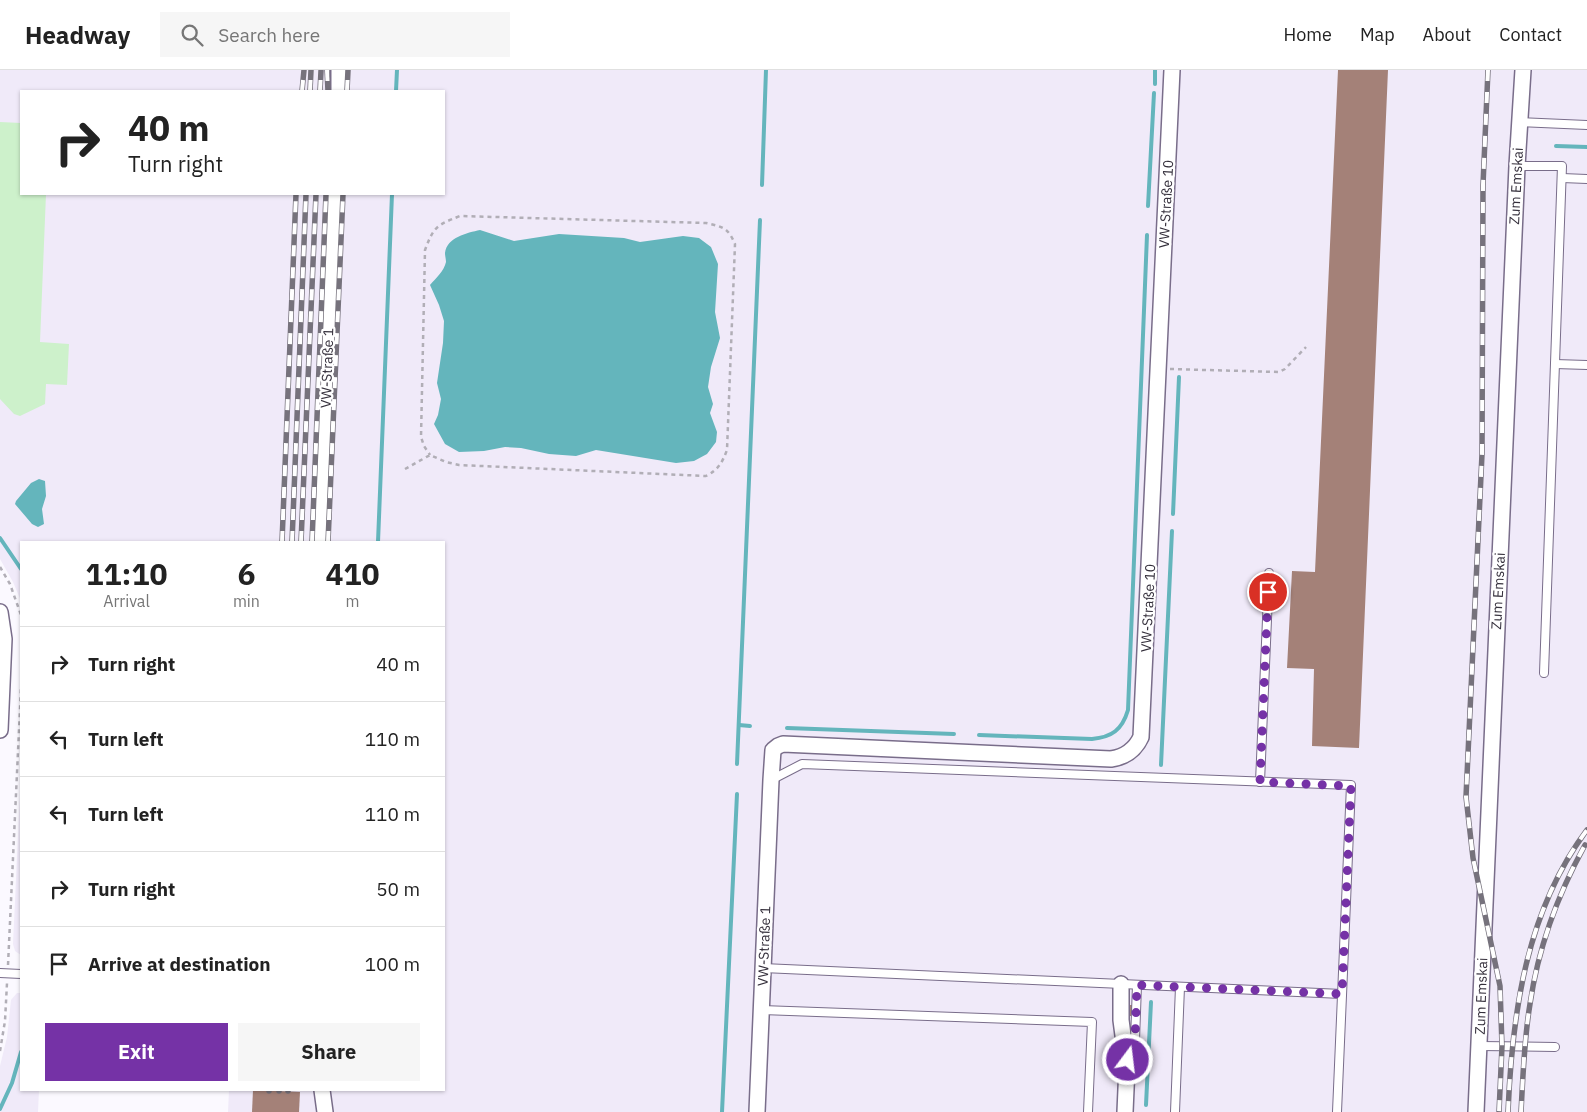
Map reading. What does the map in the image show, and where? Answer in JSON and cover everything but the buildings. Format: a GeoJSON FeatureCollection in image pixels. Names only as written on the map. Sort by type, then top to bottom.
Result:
{"type":"FeatureCollection","features":[{"type":"Feature","properties":{"kind":"street"},"geometry":{"type":"LineString","coordinates":[[338,90],[339,70]]}},
{"type":"Feature","properties":{"kind":"street","name":"VW-Straße 10"},"geometry":{"type":"LineString","coordinates":[[770,780],[773,750],[783,744],[1111,759],[1120,758],[1134,749],[1138,743],[1143,731],[1172,70]]}},
{"type":"Feature","properties":{"kind":"street","name":"Zum Emskai"},"geometry":{"type":"LineString","coordinates":[[1476,1112],[1517,166],[1523,70]]}},
{"type":"Feature","properties":{"kind":"street","name":"VW-Straße 1"},"geometry":{"type":"LineString","coordinates":[[320,541],[334,195]]}},
{"type":"Feature","properties":{"kind":"street"},"geometry":{"type":"LineString","coordinates":[[0,612],[4,639],[0,730]]}},
{"type":"Feature","properties":{"kind":"street","name":"VW-Straße 1"},"geometry":{"type":"LineString","coordinates":[[757,1112],[770,780]]}},
{"type":"Feature","properties":{"kind":"street"},"geometry":{"type":"LineString","coordinates":[[1122,984],[1121,1020],[1127,1066],[1125,1112]]}},
{"type":"Feature","properties":{"kind":"street"},"geometry":{"type":"LineString","coordinates":[[322,1091],[325,1112]]}},
{"type":"Feature","properties":{"kind":"lane"},"geometry":{"type":"LineString","coordinates":[[1519,122],[1587,125]]}},
{"type":"Feature","properties":{"kind":"lane"},"geometry":{"type":"LineString","coordinates":[[1517,166],[1562,166],[1544,672]]}},
{"type":"Feature","properties":{"kind":"lane"},"geometry":{"type":"LineString","coordinates":[[1562,178],[1587,180]]}},
{"type":"Feature","properties":{"kind":"lane"},"geometry":{"type":"LineString","coordinates":[[1555,364],[1587,365]]}},
{"type":"Feature","properties":{"kind":"lane"},"geometry":{"type":"LineString","coordinates":[[1260,782],[1269,573]]}},
{"type":"Feature","properties":{"kind":"lane"},"geometry":{"type":"LineString","coordinates":[[770,780],[802,764],[1351,786],[1337,1112]]}},
{"type":"Feature","properties":{"kind":"lane"},"geometry":{"type":"LineString","coordinates":[[763,968],[1342,994]]}},
{"type":"Feature","properties":{"kind":"lane"},"geometry":{"type":"LineString","coordinates":[[4,974],[20,974]]}},
{"type":"Feature","properties":{"kind":"lane"},"geometry":{"type":"LineString","coordinates":[[1127,1066],[1135,1040],[1137,985]]}},
{"type":"Feature","properties":{"kind":"lane"},"geometry":{"type":"LineString","coordinates":[[1174,1112],[1180,987]]}},
{"type":"Feature","properties":{"kind":"lane"},"geometry":{"type":"LineString","coordinates":[[761,1010],[1092,1022],[1088,1112]]}},
{"type":"Feature","properties":{"kind":"lane"},"geometry":{"type":"LineString","coordinates":[[1479,1046],[1555,1047]]}},
{"type":"Feature","properties":{"kind":"path"},"geometry":{"type":"LineString","coordinates":[[460,216],[706,222],[730,232],[735,244],[727,450],[722,463],[716,471],[706,476],[460,465],[446,462],[430,455],[424,446],[421,436],[425,250],[431,235],[440,224],[460,216]]}},
{"type":"Feature","properties":{"kind":"path"},"geometry":{"type":"LineString","coordinates":[[1159,369],[1279,372],[1285,369],[1306,347]]}},
{"type":"Feature","properties":{"kind":"path"},"geometry":{"type":"LineString","coordinates":[[405,469],[430,455]]}},
{"type":"Feature","properties":{"kind":"path"},"geometry":{"type":"LineString","coordinates":[[0,567],[10,584],[20,612]]}},
{"type":"Feature","properties":{"kind":"path"},"geometry":{"type":"LineString","coordinates":[[0,1051],[5,1021],[4,974],[20,704]]}},
{"type":"Feature","properties":{"kind":"shaded area"},"geometry":{"type":"Polygon","coordinates":[[[0,70],[1587,70],[1587,1112],[228,1112],[229,1091],[445,1091],[445,541],[20,541],[20,599],[0,559],[0,70]]]}},
{"type":"Feature","properties":{"kind":"shaded area"},"geometry":{"type":"Polygon","coordinates":[[[20,793],[20,954],[15,951],[13,944],[20,793]]]}},
{"type":"Feature","properties":{"kind":"shaded area"},"geometry":{"type":"Polygon","coordinates":[[[17,993],[20,993],[20,1091],[39,1091],[38,1112],[0,1112],[0,1066],[7,1037],[11,1000],[17,993]]]}},
{"type":"Feature","properties":{"kind":"green space"},"geometry":{"type":"Polygon","coordinates":[[[0,122],[20,123],[20,195],[46,195],[40,342],[69,344],[67,385],[46,384],[45,404],[20,416],[14,414],[0,399],[0,122]]]}},
{"type":"Feature","properties":{"kind":"water"},"geometry":{"type":"Polygon","coordinates":[[[480,230],[514,241],[559,234],[624,238],[640,242],[683,236],[699,238],[711,247],[718,264],[715,312],[720,338],[711,367],[708,387],[713,404],[710,413],[717,432],[716,442],[707,454],[694,461],[676,463],[596,450],[576,456],[505,447],[484,451],[459,452],[445,444],[434,424],[441,399],[437,383],[444,321],[430,285],[445,265],[445,253],[449,243],[458,237],[480,230]]]}},
{"type":"Feature","properties":{"kind":"water"},"geometry":{"type":"Polygon","coordinates":[[[39,479],[45,481],[46,496],[42,509],[44,524],[38,527],[32,524],[15,504],[31,483],[39,479]]]}},
{"type":"Feature","properties":{"kind":"waterway"},"geometry":{"type":"LineString","coordinates":[[396,90],[397,70]]}},
{"type":"Feature","properties":{"kind":"waterway"},"geometry":{"type":"LineString","coordinates":[[762,185],[766,70]]}},
{"type":"Feature","properties":{"kind":"waterway"},"geometry":{"type":"LineString","coordinates":[[1155,70],[1155,84]]}},
{"type":"Feature","properties":{"kind":"waterway"},"geometry":{"type":"LineString","coordinates":[[1148,206],[1154,93]]}},
{"type":"Feature","properties":{"kind":"waterway"},"geometry":{"type":"LineString","coordinates":[[1556,146],[1587,147]]}},
{"type":"Feature","properties":{"kind":"waterway"},"geometry":{"type":"LineString","coordinates":[[378,541],[392,195]]}},
{"type":"Feature","properties":{"kind":"waterway"},"geometry":{"type":"LineString","coordinates":[[737,764],[760,220]]}},
{"type":"Feature","properties":{"kind":"waterway"},"geometry":{"type":"LineString","coordinates":[[979,735],[1092,739],[1111,734],[1123,723],[1126,717],[1128,710],[1147,235]]}},
{"type":"Feature","properties":{"kind":"waterway"},"geometry":{"type":"LineString","coordinates":[[1173,514],[1179,377]]}},
{"type":"Feature","properties":{"kind":"waterway"},"geometry":{"type":"LineString","coordinates":[[1161,765],[1172,531]]}},
{"type":"Feature","properties":{"kind":"waterway"},"geometry":{"type":"LineString","coordinates":[[0,538],[20,568]]}},
{"type":"Feature","properties":{"kind":"waterway"},"geometry":{"type":"LineString","coordinates":[[739,725],[750,726]]}},
{"type":"Feature","properties":{"kind":"waterway"},"geometry":{"type":"LineString","coordinates":[[787,728],[954,734]]}},
{"type":"Feature","properties":{"kind":"waterway"},"geometry":{"type":"LineString","coordinates":[[722,1112],[737,794]]}},
{"type":"Feature","properties":{"kind":"waterway"},"geometry":{"type":"LineString","coordinates":[[1146,1105],[1151,1002]]}},
{"type":"Feature","properties":{"kind":"waterway"},"geometry":{"type":"LineString","coordinates":[[0,1109],[12,1083],[20,1055]]}},
{"type":"Feature","properties":{"kind":"railway"},"geometry":{"type":"LineString","coordinates":[[302,90],[304,70]]}},
{"type":"Feature","properties":{"kind":"railway"},"geometry":{"type":"LineString","coordinates":[[310,90],[311,70]]}},
{"type":"Feature","properties":{"kind":"railway"},"geometry":{"type":"LineString","coordinates":[[327,70],[328,90]]}},
{"type":"Feature","properties":{"kind":"railway"},"geometry":{"type":"LineString","coordinates":[[347,90],[348,70]]}},
{"type":"Feature","properties":{"kind":"railway"},"geometry":{"type":"LineString","coordinates":[[1488,70],[1483,185],[1482,454],[1466,797],[1473,858],[1500,986],[1502,1046],[1499,1112]]}},
{"type":"Feature","properties":{"kind":"railway"},"geometry":{"type":"LineString","coordinates":[[320,90],[321,71]]}},
{"type":"Feature","properties":{"kind":"railway"},"geometry":{"type":"LineString","coordinates":[[282,541],[296,195]]}},
{"type":"Feature","properties":{"kind":"railway"},"geometry":{"type":"LineString","coordinates":[[292,541],[306,195]]}},
{"type":"Feature","properties":{"kind":"railway"},"geometry":{"type":"LineString","coordinates":[[301,541],[316,195]]}},
{"type":"Feature","properties":{"kind":"railway"},"geometry":{"type":"LineString","coordinates":[[312,541],[326,195]]}},
{"type":"Feature","properties":{"kind":"railway"},"geometry":{"type":"LineString","coordinates":[[328,541],[343,195]]}},
{"type":"Feature","properties":{"kind":"railway"},"geometry":{"type":"LineString","coordinates":[[1508,1112],[1513,1038],[1526,965],[1536,929],[1549,894],[1566,861],[1587,830]]}},
{"type":"Feature","properties":{"kind":"railway"},"geometry":{"type":"LineString","coordinates":[[1521,1112],[1526,1031],[1538,963],[1550,922],[1566,883],[1585,845]]}},
{"type":"Feature","properties":{"kind":"route"},"geometry":{"type":"LineString","coordinates":[[1128,1060],[1135,1040],[1137,985],[1342,994],[1351,786],[1260,782],[1268,592]]}}]}
